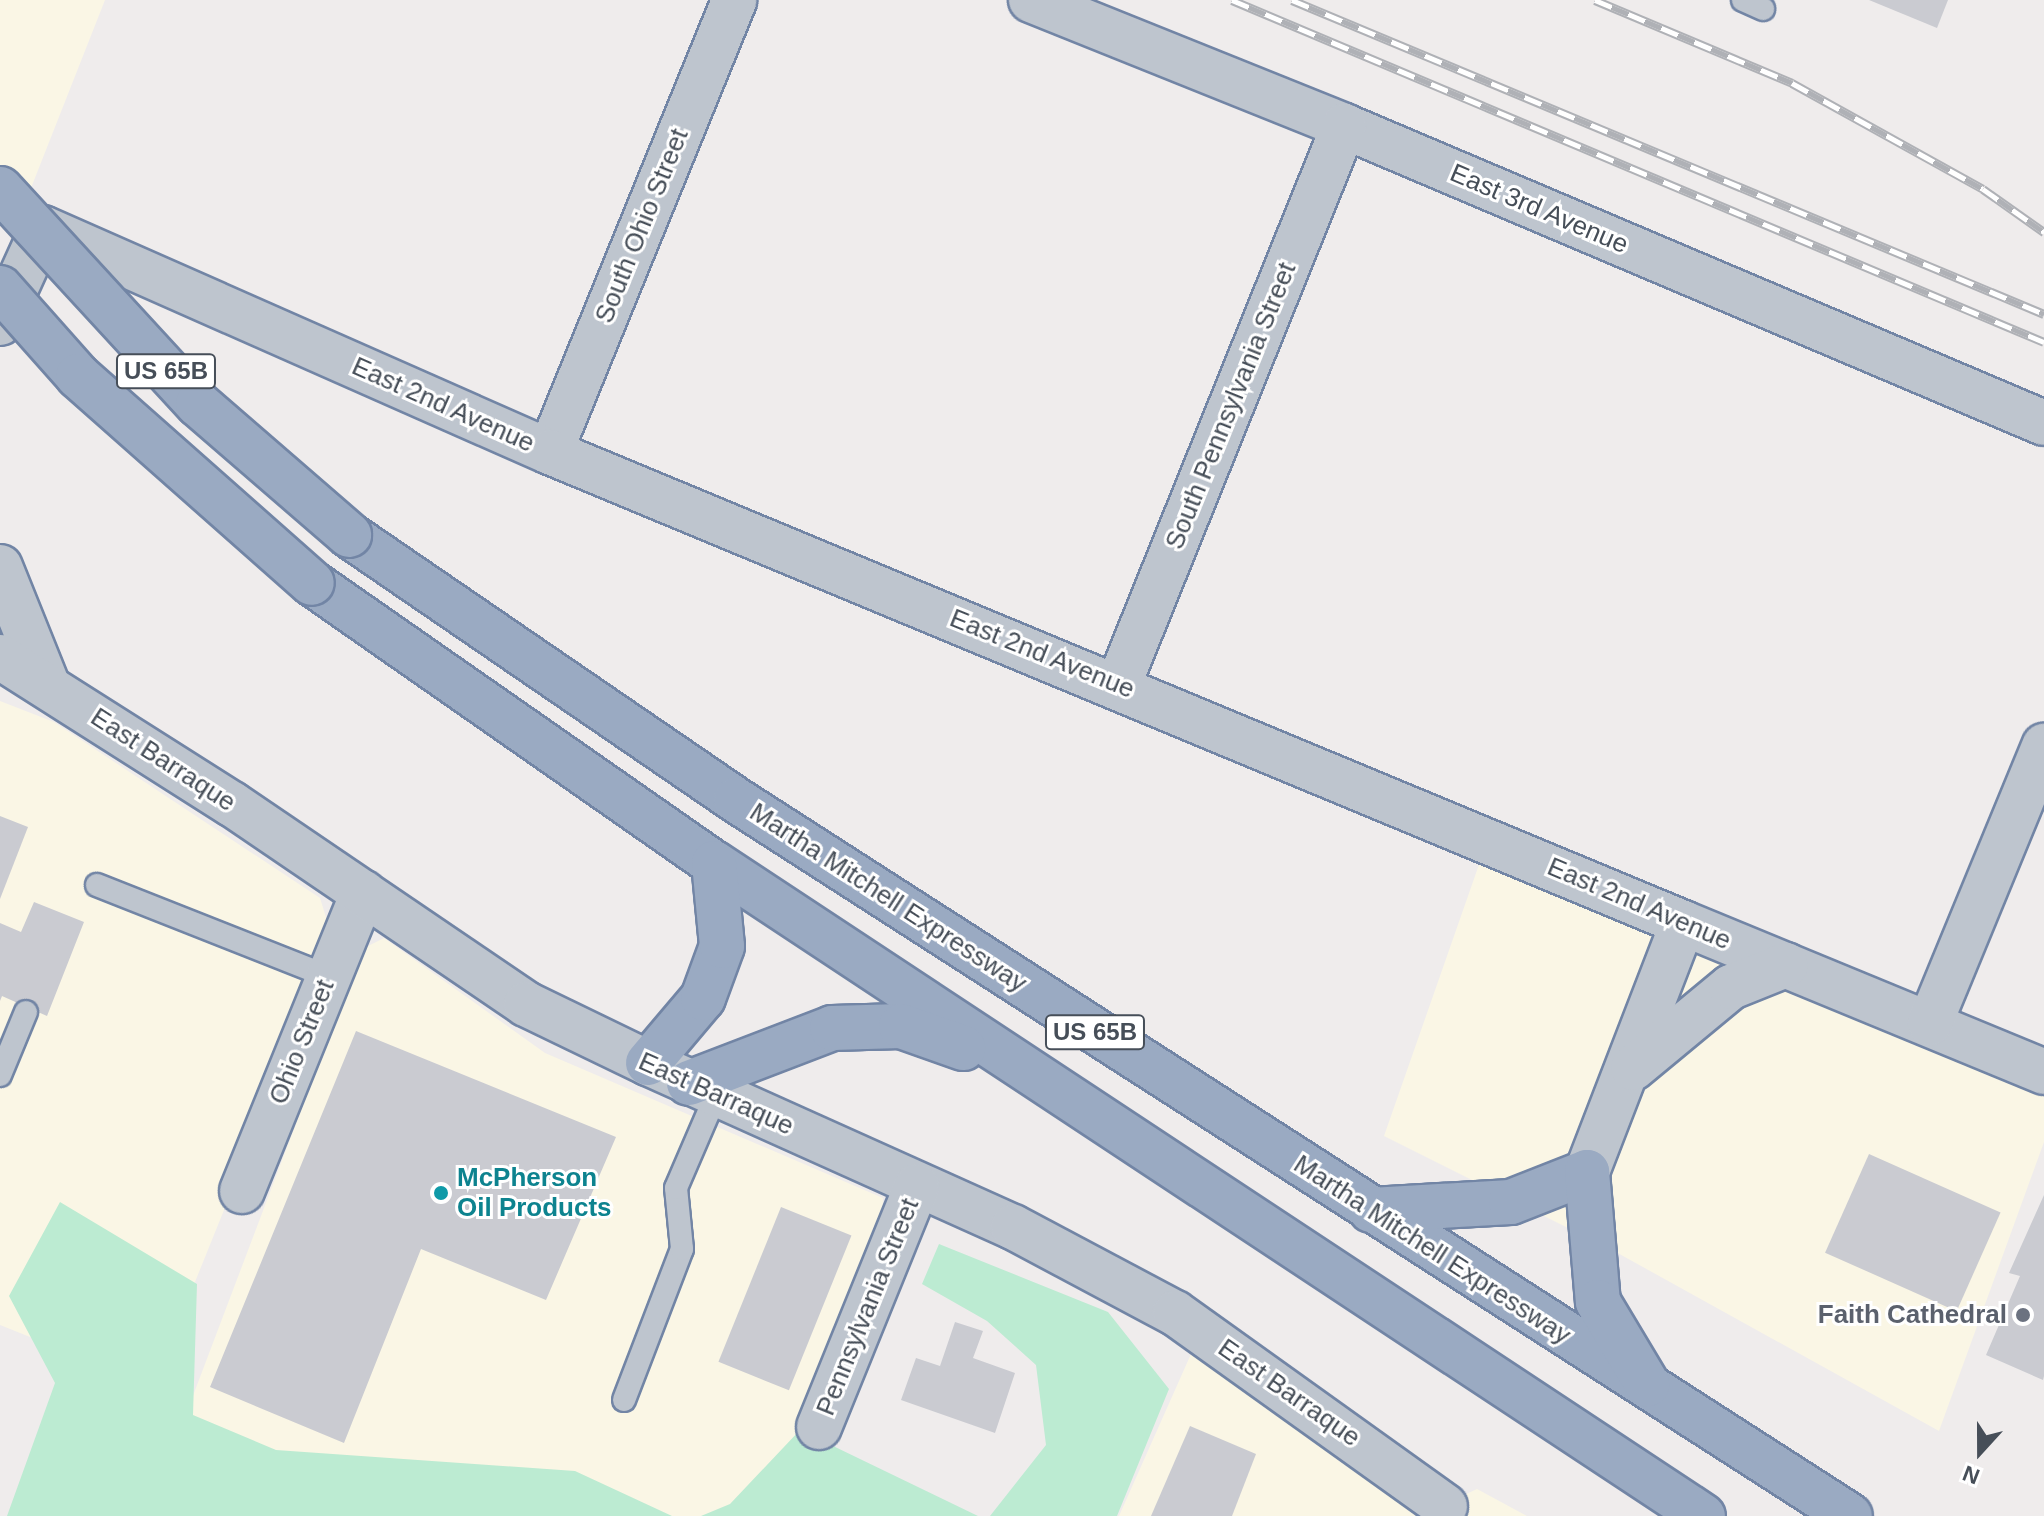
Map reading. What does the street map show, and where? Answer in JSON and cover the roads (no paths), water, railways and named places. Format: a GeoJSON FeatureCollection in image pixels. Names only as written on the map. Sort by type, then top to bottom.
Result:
{"type":"FeatureCollection","features":[{"type":"Feature","properties":{"kind":"highway","name":"Martha Mitchell Expressway"},"geometry":{"type":"LineString","coordinates":[[0,189],[198,404],[349,535],[736,800],[1653,1393],[1850,1516]]}},
{"type":"Feature","properties":{"kind":"highway","name":"US 65B"},"geometry":{"type":"LineString","coordinates":[[0,288],[78,376],[312,583],[714,863],[1703,1516]]}},
{"type":"Feature","properties":{"kind":"highway"},"geometry":{"type":"LineString","coordinates":[[648,1063],[703,998],[722,946],[714,863]]}},
{"type":"Feature","properties":{"kind":"highway"},"geometry":{"type":"LineString","coordinates":[[702,1089],[832,1028],[878,1024],[931,1034],[1058,1090]]}},
{"type":"Feature","properties":{"kind":"highway"},"geometry":{"type":"LineString","coordinates":[[1371,1210],[1511,1202],[1587,1172],[1598,1302],[1653,1393]]}},
{"type":"Feature","properties":{"kind":"street","name":"South Ohio Street"},"geometry":{"type":"LineString","coordinates":[[550,452],[734,0]]}},
{"type":"Feature","properties":{"kind":"street","name":"East 3rd Avenue"},"geometry":{"type":"LineString","coordinates":[[1031,0],[1344,126],[2044,423]]}},
{"type":"Feature","properties":{"kind":"street","name":"South Pennsylvania Street"},"geometry":{"type":"LineString","coordinates":[[1118,686],[1344,126]]}},
{"type":"Feature","properties":{"kind":"street","name":"East 2nd Avenue"},"geometry":{"type":"LineString","coordinates":[[0,204],[43,228],[550,452],[2044,1072]]}},
{"type":"Feature","properties":{"kind":"street"},"geometry":{"type":"LineString","coordinates":[[0,323],[43,228]]}},
{"type":"Feature","properties":{"kind":"street"},"geometry":{"type":"LineString","coordinates":[[0,567],[47,684]]}},
{"type":"Feature","properties":{"kind":"street","name":"East Barraque"},"geometry":{"type":"LineString","coordinates":[[0,657],[47,684],[526,1004],[702,1089],[1013,1227],[1175,1313],[1445,1506]]}},
{"type":"Feature","properties":{"kind":"street"},"geometry":{"type":"LineString","coordinates":[[1930,1023],[2044,746]]}},
{"type":"Feature","properties":{"kind":"street","name":"Ohio Street"},"geometry":{"type":"LineString","coordinates":[[242,1191],[363,893]]}},
{"type":"Feature","properties":{"kind":"street"},"geometry":{"type":"LineString","coordinates":[[1587,1172],[1683,923]]}},
{"type":"Feature","properties":{"kind":"street"},"geometry":{"type":"LineString","coordinates":[[1626,1075],[1731,987],[1786,965]]}},
{"type":"Feature","properties":{"kind":"street","name":"Pennsylvania Street"},"geometry":{"type":"LineString","coordinates":[[819,1427],[917,1186]]}},
{"type":"Feature","properties":{"kind":"lane"},"geometry":{"type":"LineString","coordinates":[[97,885],[329,977]]}},
{"type":"Feature","properties":{"kind":"lane"},"geometry":{"type":"LineString","coordinates":[[0,1075],[26,1012]]}},
{"type":"Feature","properties":{"kind":"lane"},"geometry":{"type":"LineString","coordinates":[[624,1400],[682,1249],[676,1188],[702,1089]]}},
{"type":"Feature","properties":{"kind":"railway"},"geometry":{"type":"LineString","coordinates":[[1232,0],[2044,342]]}},
{"type":"Feature","properties":{"kind":"railway"},"geometry":{"type":"LineString","coordinates":[[1292,0],[2044,314]]}},
{"type":"Feature","properties":{"kind":"railway"},"geometry":{"type":"LineString","coordinates":[[1595,0],[1792,83],[1983,189],[2044,232]]}},
{"type":"Feature","properties":{"kind":"place","name":"McPherson Oil Products"},"geometry":{"type":"Point","coordinates":[441,1193]}},
{"type":"Feature","properties":{"kind":"place","name":"Faith Cathedral"},"geometry":{"type":"Point","coordinates":[2023,1315]}}]}
